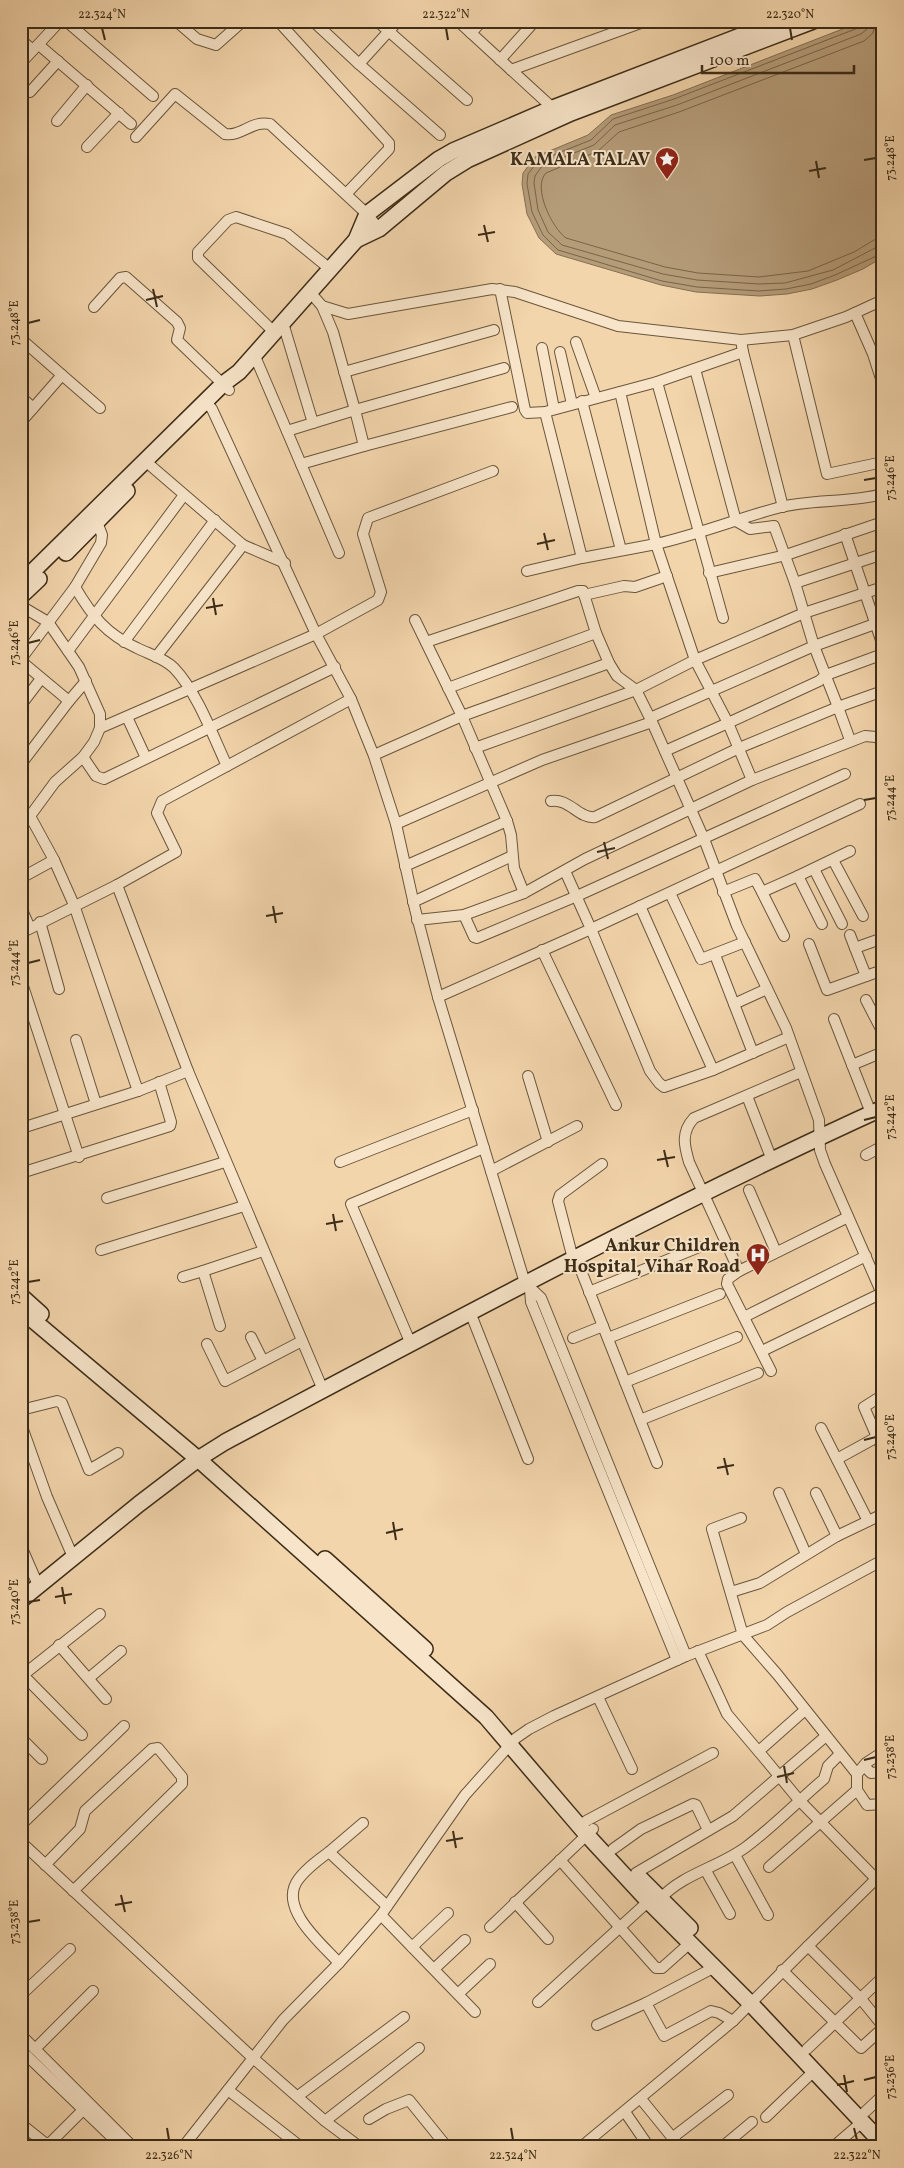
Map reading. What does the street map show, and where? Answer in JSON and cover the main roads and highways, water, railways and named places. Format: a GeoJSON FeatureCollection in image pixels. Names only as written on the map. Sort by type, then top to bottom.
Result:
{"type":"FeatureCollection","features":[{"type":"Feature","properties":{"kind":"water"},"geometry":{"type":"Polygon","coordinates":[[[863,21],[883,21],[883,257],[863,269],[812,289],[787,294],[760,296],[696,292],[661,285],[556,254],[539,238],[527,214],[522,184],[523,173],[535,157],[588,135],[611,115],[673,95],[863,21]]]}},
{"type":"Feature","properties":{"kind":"place","name":"KAMALA TALAV"},"geometry":{"type":"Point","coordinates":[667,180]}},
{"type":"Feature","properties":{"kind":"place","name":"Ankur Children Hospital, Vihar Road"},"geometry":{"type":"Point","coordinates":[758,1276]}}]}
